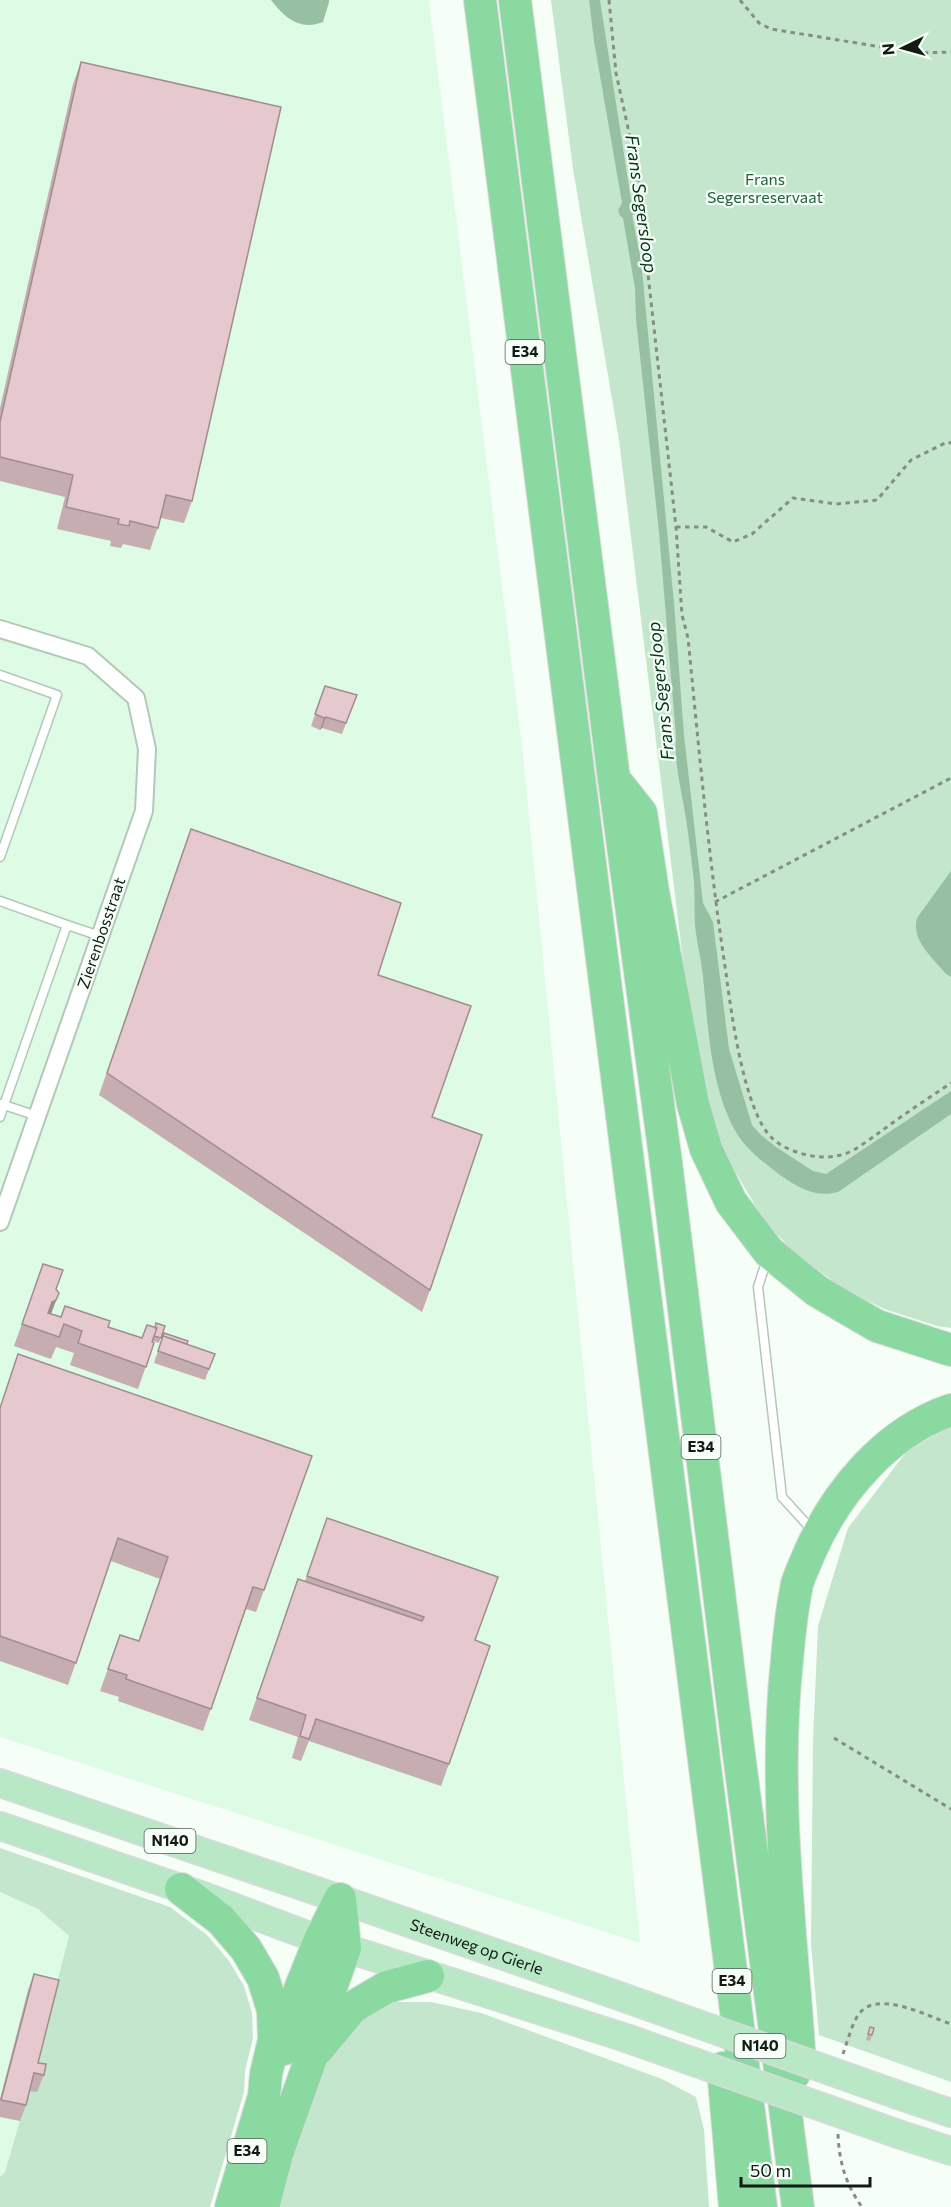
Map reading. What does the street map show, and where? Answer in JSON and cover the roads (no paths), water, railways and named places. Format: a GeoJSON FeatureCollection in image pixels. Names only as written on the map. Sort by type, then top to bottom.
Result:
{"type":"FeatureCollection","features":[{"type":"Feature","properties":{"kind":"highway","name":"E34"},"geometry":{"type":"LineString","coordinates":[[480,0],[761,2207]]}},
{"type":"Feature","properties":{"kind":"highway","name":"E34"},"geometry":{"type":"LineString","coordinates":[[514,0],[614,779],[666,1162],[736,1735],[798,2207]]}},
{"type":"Feature","properties":{"kind":"highway"},"geometry":{"type":"LineString","coordinates":[[614,779],[641,813],[653,892],[693,1104],[706,1149],[731,1202],[769,1252],[817,1291],[877,1326],[951,1350]]}},
{"type":"Feature","properties":{"kind":"highway","name":"E34"},"geometry":{"type":"LineString","coordinates":[[786,2116],[799,2049],[782,1799],[782,1708],[791,1620],[798,1581],[817,1536],[838,1498],[880,1452],[927,1418],[951,1410]]}},
{"type":"Feature","properties":{"kind":"highway","name":"E34"},"geometry":{"type":"LineString","coordinates":[[181,1889],[220,1920],[246,1949],[263,1978],[273,2010],[274,2040],[266,2074],[264,2096],[231,2207]]}},
{"type":"Feature","properties":{"kind":"highway","name":"E34"},"geometry":{"type":"LineString","coordinates":[[310,2061],[310,2047],[340,1899]]}},
{"type":"Feature","properties":{"kind":"highway","name":"E34"},"geometry":{"type":"LineString","coordinates":[[264,2096],[277,2078],[300,1989],[332,1944]]}},
{"type":"Feature","properties":{"kind":"highway","name":"E34"},"geometry":{"type":"LineString","coordinates":[[730,1964],[718,2008],[735,2207]]}},
{"type":"Feature","properties":{"kind":"highway","name":"E34"},"geometry":{"type":"LineString","coordinates":[[263,2207],[277,2154],[310,2061],[353,2007],[387,1987],[428,1976]]}},
{"type":"Feature","properties":{"kind":"main road","name":"Steenweg op Gierle"},"geometry":{"type":"LineString","coordinates":[[0,1783],[340,1899],[951,2113]]}},
{"type":"Feature","properties":{"kind":"main road","name":"N140"},"geometry":{"type":"LineString","coordinates":[[0,1826],[332,1944],[626,2038],[951,2151]]}},
{"type":"Feature","properties":{"kind":"street","name":"Zierenbosstraat"},"geometry":{"type":"LineString","coordinates":[[0,629],[88,656],[136,698],[147,749],[144,811],[0,1222]]}},
{"type":"Feature","properties":{"kind":"lane"},"geometry":{"type":"LineString","coordinates":[[0,675],[57,695],[0,858]]}},
{"type":"Feature","properties":{"kind":"lane"},"geometry":{"type":"LineString","coordinates":[[0,901],[100,936]]}},
{"type":"Feature","properties":{"kind":"lane"},"geometry":{"type":"LineString","coordinates":[[0,1117],[2,1105],[67,925]]}},
{"type":"Feature","properties":{"kind":"lane"},"geometry":{"type":"LineString","coordinates":[[2,1105],[37,1116]]}},
{"type":"Feature","properties":{"kind":"lane"},"geometry":{"type":"LineString","coordinates":[[769,1252],[758,1287],[782,1497],[817,1536]]}},
{"type":"Feature","properties":{"kind":"park label","name":"Frans Segersreservaat"},"geometry":{"type":"Point","coordinates":[765,188]}},
{"type":"Feature","properties":{"kind":"water label","name":"Frans Segersloop"},"geometry":{"type":"Point","coordinates":[641,204]}},
{"type":"Feature","properties":{"kind":"water label","name":"Frans Segersloop"},"geometry":{"type":"Point","coordinates":[661,691]}}]}
